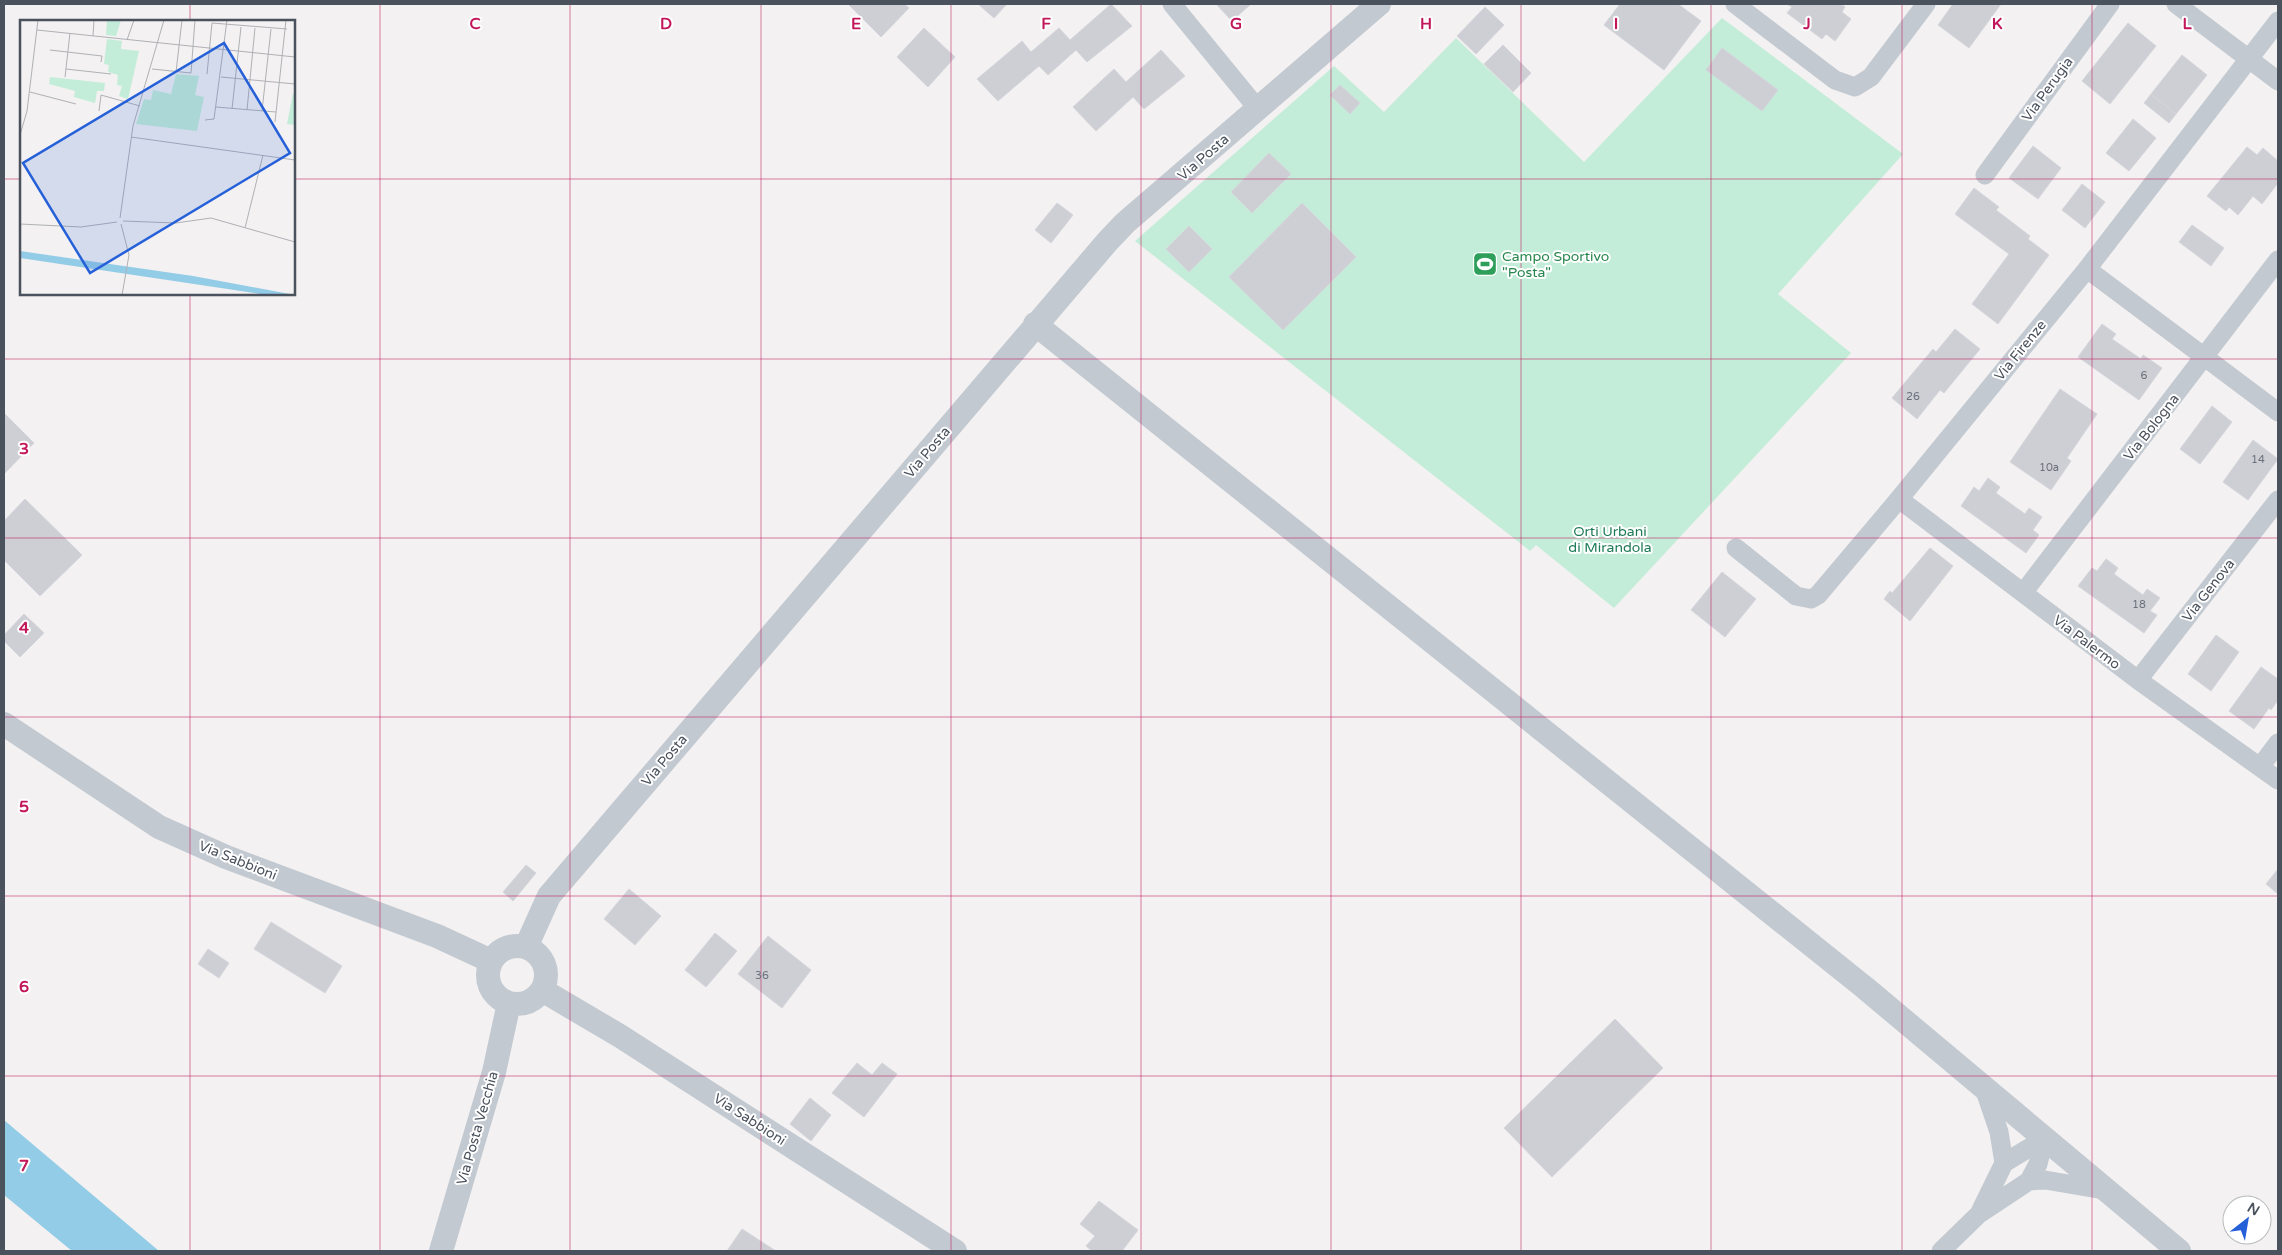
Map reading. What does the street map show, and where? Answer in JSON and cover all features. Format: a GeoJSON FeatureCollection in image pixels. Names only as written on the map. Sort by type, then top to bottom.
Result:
{"type":"FeatureCollection","features":[{"type":"Feature","properties":{"kind":"street"},"geometry":{"type":"LineString","coordinates":[[1172,4],[1258,109]]}},
{"type":"Feature","properties":{"kind":"street","name":"Via Posta"},"geometry":{"type":"LineString","coordinates":[[526,947],[549,896],[1035,324],[1125,223],[1380,4]]}},
{"type":"Feature","properties":{"kind":"street"},"geometry":{"type":"LineString","coordinates":[[1736,4],[1835,80],[1855,87],[1871,77],[1926,4]]}},
{"type":"Feature","properties":{"kind":"street","name":"Via Perugia"},"geometry":{"type":"LineString","coordinates":[[1985,175],[2110,4]]}},
{"type":"Feature","properties":{"kind":"street"},"geometry":{"type":"LineString","coordinates":[[2176,4],[2278,81]]}},
{"type":"Feature","properties":{"kind":"street","name":"Via Firenze"},"geometry":{"type":"LineString","coordinates":[[1736,548],[1796,596],[1811,599],[1818,595],[1899,500],[2087,269],[2250,60],[2278,21]]}},
{"type":"Feature","properties":{"kind":"street","name":"Via Bologna"},"geometry":{"type":"LineString","coordinates":[[2023,594],[2278,260]]}},
{"type":"Feature","properties":{"kind":"street"},"geometry":{"type":"LineString","coordinates":[[2087,269],[2278,412]]}},
{"type":"Feature","properties":{"kind":"street"},"geometry":{"type":"LineString","coordinates":[[1035,324],[1848,975],[2179,1251]]}},
{"type":"Feature","properties":{"kind":"street","name":"Via Palermo"},"geometry":{"type":"LineString","coordinates":[[1899,500],[2138,680],[2278,780]]}},
{"type":"Feature","properties":{"kind":"street","name":"Via Genova"},"geometry":{"type":"LineString","coordinates":[[2138,680],[2278,500]]}},
{"type":"Feature","properties":{"kind":"street","name":"Via Sabbioni"},"geometry":{"type":"LineString","coordinates":[[4,724],[159,827],[226,857],[437,936],[491,961]]}},
{"type":"Feature","properties":{"kind":"street"},"geometry":{"type":"LineString","coordinates":[[2260,767],[2278,743]]}},
{"type":"Feature","properties":{"kind":"street"},"geometry":{"type":"LineString","coordinates":[[516,945],[526,947],[542,959],[546,980],[542,990],[528,1002],[518,1004],[509,1002],[500,998],[489,981],[488,971],[491,961],[497,953],[506,948],[516,945]]}},
{"type":"Feature","properties":{"kind":"street","name":"Via Sabbioni"},"geometry":{"type":"LineString","coordinates":[[542,990],[620,1036],[955,1251]]}},
{"type":"Feature","properties":{"kind":"street","name":"Via Posta Vecchia"},"geometry":{"type":"LineString","coordinates":[[441,1251],[494,1072],[509,1002]]}},
{"type":"Feature","properties":{"kind":"street"},"geometry":{"type":"LineString","coordinates":[[1984,1088],[1999,1132],[2004,1163]]}},
{"type":"Feature","properties":{"kind":"street"},"geometry":{"type":"LineString","coordinates":[[1979,1214],[2004,1163],[2044,1139]]}},
{"type":"Feature","properties":{"kind":"street"},"geometry":{"type":"LineString","coordinates":[[1941,1251],[1979,1214],[2029,1181],[2038,1164],[2044,1139]]}},
{"type":"Feature","properties":{"kind":"street"},"geometry":{"type":"LineString","coordinates":[[2029,1181],[2045,1180],[2104,1190]]}},
{"type":"Feature","properties":{"kind":"green space","name":"Campo Sportivo \"Posta\""},"geometry":{"type":"Polygon","coordinates":[[[1722,18],[1903,154],[1778,294],[1851,353],[1614,608],[1536,545],[1530,551],[1135,241],[1334,66],[1384,112],[1456,38],[1584,162],[1722,18]]]}},
{"type":"Feature","properties":{"kind":"water"},"geometry":{"type":"Polygon","coordinates":[[[4,1120],[159,1251],[72,1251],[4,1195],[4,1120]]]}},
{"type":"Feature","properties":{"kind":"building"},"geometry":{"type":"Polygon","coordinates":[[[848,4],[904,4],[909,8],[881,37],[848,4]]]}},
{"type":"Feature","properties":{"kind":"building"},"geometry":{"type":"Polygon","coordinates":[[[978,4],[1007,4],[994,18],[978,4]]]}},
{"type":"Feature","properties":{"kind":"building"},"geometry":{"type":"Polygon","coordinates":[[[1111,4],[1132,26],[1087,62],[1076,50],[1048,75],[1039,66],[998,101],[977,79],[1022,41],[1031,52],[1059,28],[1070,40],[1111,4]]]}},
{"type":"Feature","properties":{"kind":"building"},"geometry":{"type":"Polygon","coordinates":[[[1216,4],[1251,4],[1232,21],[1216,4]]]}},
{"type":"Feature","properties":{"kind":"building"},"geometry":{"type":"Polygon","coordinates":[[[1620,4],[1678,4],[1701,21],[1664,70],[1604,25],[1620,4]]]}},
{"type":"Feature","properties":{"kind":"building"},"geometry":{"type":"Polygon","coordinates":[[[1787,4],[1841,4],[1845,7],[1842,12],[1851,19],[1835,41],[1826,34],[1822,39],[1787,13],[1792,7],[1787,4]]]}},
{"type":"Feature","properties":{"kind":"building"},"geometry":{"type":"Polygon","coordinates":[[[1953,4],[2001,4],[1969,48],[1938,25],[1953,4]]]}},
{"type":"Feature","properties":{"kind":"building"},"geometry":{"type":"Polygon","coordinates":[[[1485,7],[1504,25],[1476,54],[1457,36],[1485,7]]]}},
{"type":"Feature","properties":{"kind":"building"},"geometry":{"type":"Polygon","coordinates":[[[2128,23],[2156,46],[2110,104],[2082,81],[2128,23]]]}},
{"type":"Feature","properties":{"kind":"building"},"geometry":{"type":"Polygon","coordinates":[[[924,28],[955,57],[928,87],[897,57],[924,28]]]}},
{"type":"Feature","properties":{"kind":"building"},"geometry":{"type":"Polygon","coordinates":[[[1503,45],[1531,73],[1513,92],[1484,64],[1503,45]]]}},
{"type":"Feature","properties":{"kind":"building"},"geometry":{"type":"Polygon","coordinates":[[[1722,48],[1778,90],[1762,111],[1706,70],[1722,48]]]}},
{"type":"Feature","properties":{"kind":"building"},"geometry":{"type":"Polygon","coordinates":[[[1161,50],[1185,76],[1144,109],[1133,97],[1096,131],[1073,107],[1114,69],[1126,82],[1161,50]]]}},
{"type":"Feature","properties":{"kind":"building"},"geometry":{"type":"Polygon","coordinates":[[[2182,55],[2207,75],[2176,114],[2151,94],[2182,55]]]}},
{"type":"Feature","properties":{"kind":"building"},"geometry":{"type":"Polygon","coordinates":[[[1340,85],[1360,103],[1350,114],[1330,95],[1340,85]]]}},
{"type":"Feature","properties":{"kind":"building"},"geometry":{"type":"Polygon","coordinates":[[[2151,94],[2176,114],[2169,123],[2144,103],[2151,94]]]}},
{"type":"Feature","properties":{"kind":"building"},"geometry":{"type":"Polygon","coordinates":[[[2133,119],[2156,138],[2129,171],[2106,153],[2133,119]]]}},
{"type":"Feature","properties":{"kind":"building"},"geometry":{"type":"Polygon","coordinates":[[[2033,146],[2061,168],[2038,199],[2009,178],[2033,146]]]}},
{"type":"Feature","properties":{"kind":"building"},"geometry":{"type":"Polygon","coordinates":[[[2247,147],[2257,155],[2263,148],[2278,161],[2278,183],[2262,204],[2253,196],[2238,215],[2229,207],[2226,211],[2207,196],[2247,147]]]}},
{"type":"Feature","properties":{"kind":"building"},"geometry":{"type":"Polygon","coordinates":[[[1269,153],[1291,174],[1252,213],[1231,192],[1269,153]]]}},
{"type":"Feature","properties":{"kind":"building"},"geometry":{"type":"Polygon","coordinates":[[[2082,184],[2105,202],[2085,228],[2062,210],[2082,184]]]}},
{"type":"Feature","properties":{"kind":"building"},"geometry":{"type":"Polygon","coordinates":[[[1974,188],[1999,207],[1996,210],[2030,236],[2028,239],[2049,255],[1998,324],[1972,304],[2009,254],[1955,214],[1974,188]]]}},
{"type":"Feature","properties":{"kind":"building"},"geometry":{"type":"Polygon","coordinates":[[[1057,203],[1073,215],[1051,243],[1035,230],[1057,203]]]}},
{"type":"Feature","properties":{"kind":"building"},"geometry":{"type":"Polygon","coordinates":[[[1302,203],[1356,257],[1283,330],[1229,277],[1302,203]]]}},
{"type":"Feature","properties":{"kind":"building"},"geometry":{"type":"Polygon","coordinates":[[[2192,225],[2224,248],[2211,266],[2179,242],[2192,225]]]}},
{"type":"Feature","properties":{"kind":"building"},"geometry":{"type":"Polygon","coordinates":[[[1189,226],[1212,249],[1189,272],[1166,249],[1189,226]]]}},
{"type":"Feature","properties":{"kind":"building"},"geometry":{"type":"Polygon","coordinates":[[[2102,324],[2116,334],[2112,339],[2141,359],[2143,355],[2162,368],[2139,400],[2078,357],[2102,324]]]}},
{"type":"Feature","properties":{"kind":"building"},"geometry":{"type":"Polygon","coordinates":[[[1955,329],[1980,349],[1944,393],[1940,390],[1917,419],[1892,398],[1933,349],[1936,352],[1955,329]]]}},
{"type":"Feature","properties":{"kind":"building"},"geometry":{"type":"Polygon","coordinates":[[[2060,389],[2097,414],[2067,458],[2071,461],[2051,490],[2010,462],[2060,389]]]}},
{"type":"Feature","properties":{"kind":"building"},"geometry":{"type":"Polygon","coordinates":[[[2212,406],[2232,422],[2200,464],[2180,449],[2212,406]]]}},
{"type":"Feature","properties":{"kind":"building"},"geometry":{"type":"Polygon","coordinates":[[[4,413],[34,443],[4,474],[4,413]]]}},
{"type":"Feature","properties":{"kind":"building"},"geometry":{"type":"Polygon","coordinates":[[[2253,440],[2278,459],[2248,500],[2223,482],[2253,440]]]}},
{"type":"Feature","properties":{"kind":"building"},"geometry":{"type":"Polygon","coordinates":[[[1988,478],[2000,487],[1996,493],[2025,514],[2029,508],[2042,517],[2033,530],[2039,535],[2026,553],[1961,506],[1974,487],[1979,491],[1988,478]]]}},
{"type":"Feature","properties":{"kind":"building"},"geometry":{"type":"Polygon","coordinates":[[[25,499],[82,555],[40,596],[4,560],[4,521],[25,499]]]}},
{"type":"Feature","properties":{"kind":"building"},"geometry":{"type":"Polygon","coordinates":[[[1930,548],[1953,566],[1910,621],[1884,599],[1890,591],[1892,593],[1930,548]]]}},
{"type":"Feature","properties":{"kind":"building"},"geometry":{"type":"Polygon","coordinates":[[[2106,559],[2118,568],[2114,574],[2143,595],[2147,589],[2160,598],[2150,611],[2157,615],[2144,633],[2078,586],[2092,568],[2097,571],[2106,559]]]}},
{"type":"Feature","properties":{"kind":"building"},"geometry":{"type":"Polygon","coordinates":[[[1722,572],[1756,599],[1725,637],[1691,610],[1722,572]]]}},
{"type":"Feature","properties":{"kind":"building"},"geometry":{"type":"Polygon","coordinates":[[[24,614],[44,633],[20,657],[4,641],[4,635],[24,614]]]}},
{"type":"Feature","properties":{"kind":"building"},"geometry":{"type":"Polygon","coordinates":[[[2216,635],[2239,652],[2211,691],[2188,674],[2216,635]]]}},
{"type":"Feature","properties":{"kind":"building"},"geometry":{"type":"Polygon","coordinates":[[[2261,667],[2278,679],[2278,700],[2271,710],[2269,708],[2254,729],[2229,711],[2261,667]]]}},
{"type":"Feature","properties":{"kind":"building"},"geometry":{"type":"Polygon","coordinates":[[[526,865],[536,873],[513,901],[503,892],[526,865]]]}},
{"type":"Feature","properties":{"kind":"building"},"geometry":{"type":"Polygon","coordinates":[[[2278,869],[2278,894],[2266,884],[2278,869]]]}},
{"type":"Feature","properties":{"kind":"building"},"geometry":{"type":"Polygon","coordinates":[[[629,889],[661,916],[635,945],[604,919],[629,889]]]}},
{"type":"Feature","properties":{"kind":"building"},"geometry":{"type":"Polygon","coordinates":[[[271,922],[342,966],[325,993],[254,949],[271,922]]]}},
{"type":"Feature","properties":{"kind":"building"},"geometry":{"type":"Polygon","coordinates":[[[715,933],[737,951],[706,987],[685,970],[715,933]]]}},
{"type":"Feature","properties":{"kind":"building"},"geometry":{"type":"Polygon","coordinates":[[[768,936],[811,970],[782,1008],[738,974],[768,936]]]}},
{"type":"Feature","properties":{"kind":"building"},"geometry":{"type":"Polygon","coordinates":[[[208,949],[229,963],[219,978],[198,964],[208,949]]]}},
{"type":"Feature","properties":{"kind":"building"},"geometry":{"type":"Polygon","coordinates":[[[1615,1019],[1663,1068],[1552,1177],[1504,1128],[1615,1019]]]}},
{"type":"Feature","properties":{"kind":"building"},"geometry":{"type":"Polygon","coordinates":[[[857,1063],[872,1075],[882,1063],[897,1074],[864,1117],[832,1093],[857,1063]]]}},
{"type":"Feature","properties":{"kind":"building"},"geometry":{"type":"Polygon","coordinates":[[[810,1098],[831,1115],[811,1141],[790,1124],[810,1098]]]}},
{"type":"Feature","properties":{"kind":"building"},"geometry":{"type":"Polygon","coordinates":[[[1099,1201],[1138,1230],[1122,1251],[1092,1251],[1086,1246],[1095,1236],[1080,1224],[1099,1201]]]}},
{"type":"Feature","properties":{"kind":"building"},"geometry":{"type":"Polygon","coordinates":[[[742,1229],[776,1251],[727,1251],[742,1229]]]}},
{"type":"Feature","properties":{"kind":"place","name":"Campo Sportivo \"Posta\""},"geometry":{"type":"Point","coordinates":[1485,264]}},
{"type":"Feature","properties":{"kind":"park label","name":"Orti Urbani di Mirandola"},"geometry":{"type":"Point","coordinates":[1610,540]}}]}
